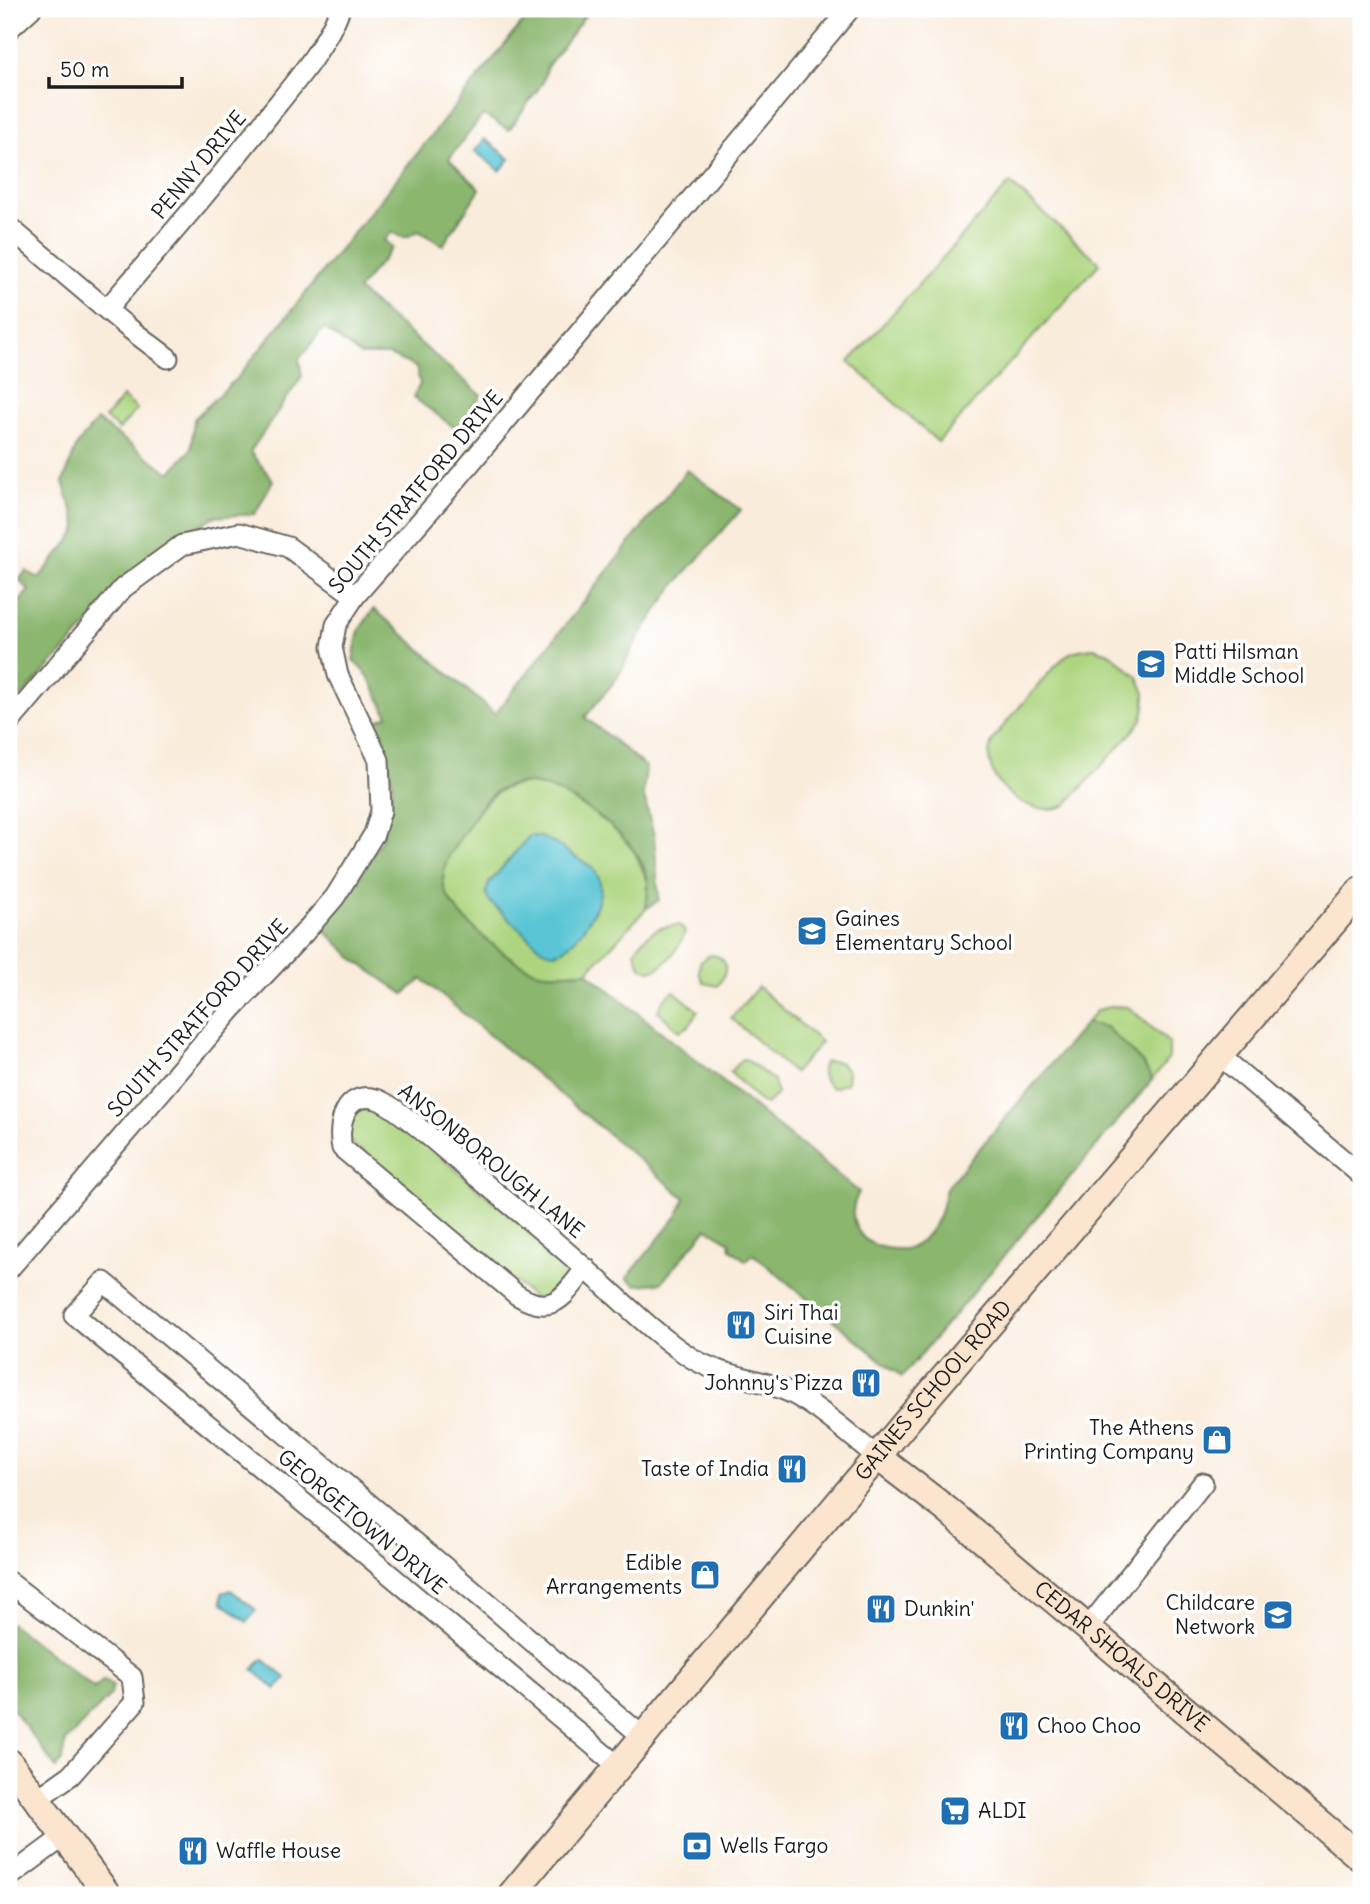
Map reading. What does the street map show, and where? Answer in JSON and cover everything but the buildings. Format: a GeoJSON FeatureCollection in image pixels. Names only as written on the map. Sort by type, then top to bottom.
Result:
{"type":"FeatureCollection","features":[{"type":"Feature","properties":{"kind":"main road","name":"GAINES SCHOOL ROAD"},"geometry":{"type":"LineString","coordinates":[[511,1895],[960,1358],[1361,890]]}},
{"type":"Feature","properties":{"kind":"main road","name":"CEDAR SHOALS DRIVE"},"geometry":{"type":"LineString","coordinates":[[878,1457],[946,1509],[1361,1858]]}},
{"type":"Feature","properties":{"kind":"main road"},"geometry":{"type":"LineString","coordinates":[[9,1762],[108,1895]]}},
{"type":"Feature","properties":{"kind":"street"},"geometry":{"type":"LineString","coordinates":[[9,29],[31,9]]}},
{"type":"Feature","properties":{"kind":"street","name":"PENNY DRIVE"},"geometry":{"type":"LineString","coordinates":[[107,309],[226,171],[303,72],[340,9]]}},
{"type":"Feature","properties":{"kind":"street","name":"SOUTH STRATFORD DRIVE"},"geometry":{"type":"LineString","coordinates":[[9,1269],[232,1009],[335,897],[374,834],[381,811],[379,760],[338,674],[332,647],[336,625],[355,596],[462,474],[850,9]]}},
{"type":"Feature","properties":{"kind":"street"},"geometry":{"type":"LineString","coordinates":[[9,227],[168,358]]}},
{"type":"Feature","properties":{"kind":"street"},"geometry":{"type":"LineString","coordinates":[[9,723],[122,588],[182,545],[239,533],[288,547],[355,596]]}},
{"type":"Feature","properties":{"kind":"street"},"geometry":{"type":"LineString","coordinates":[[1219,1055],[1361,1175]]}},
{"type":"Feature","properties":{"kind":"street","name":"ANSONBOROUGH LANE"},"geometry":{"type":"LineString","coordinates":[[586,1268],[564,1296],[547,1306],[531,1304],[517,1295],[342,1147],[339,1133],[341,1119],[347,1107],[362,1098],[378,1099],[405,1118],[586,1268],[684,1354],[709,1369],[803,1399],[878,1457]]}},
{"type":"Feature","properties":{"kind":"street","name":"GEORGETOWN DRIVE"},"geometry":{"type":"LineString","coordinates":[[618,1766],[74,1315],[104,1282],[497,1611],[643,1737]]}},
{"type":"Feature","properties":{"kind":"street"},"geometry":{"type":"LineString","coordinates":[[1087,1629],[1203,1483]]}},
{"type":"Feature","properties":{"kind":"street"},"geometry":{"type":"LineString","coordinates":[[9,1582],[132,1677],[135,1702],[71,1774],[37,1800]]}},
{"type":"Feature","properties":{"kind":"street"},"geometry":{"type":"LineString","coordinates":[[9,1877],[63,1837]]}},
{"type":"Feature","properties":{"kind":"green space"},"geometry":{"type":"Polygon","coordinates":[[[533,9],[590,9],[547,67],[543,82],[509,130],[483,115],[449,159],[480,189],[443,245],[418,231],[405,237],[392,232],[384,240],[392,248],[358,290],[481,395],[458,430],[413,397],[420,384],[416,367],[389,355],[360,355],[324,328],[299,359],[302,376],[250,452],[273,480],[255,514],[213,517],[149,559],[9,710],[9,615],[29,590],[20,579],[26,571],[39,578],[75,534],[77,525],[63,482],[77,445],[97,420],[170,473],[191,449],[194,419],[238,377],[533,9]]]}},
{"type":"Feature","properties":{"kind":"green space"},"geometry":{"type":"Polygon","coordinates":[[[1010,183],[1100,263],[938,442],[849,362],[1010,183]]]}},
{"type":"Feature","properties":{"kind":"green space"},"geometry":{"type":"Polygon","coordinates":[[[123,397],[137,409],[119,430],[105,418],[123,397]]]}},
{"type":"Feature","properties":{"kind":"green space"},"geometry":{"type":"Polygon","coordinates":[[[687,470],[741,510],[673,587],[637,640],[618,677],[585,717],[646,767],[643,793],[654,836],[659,900],[646,909],[646,872],[637,855],[617,832],[576,801],[531,784],[502,788],[488,798],[448,858],[444,871],[444,886],[457,910],[499,949],[528,968],[540,972],[587,972],[859,1192],[853,1213],[858,1231],[873,1244],[883,1247],[908,1249],[925,1236],[939,1216],[946,1188],[1086,1023],[1106,1027],[1143,1063],[1152,1080],[902,1377],[753,1254],[746,1261],[731,1249],[730,1242],[707,1228],[661,1283],[636,1285],[627,1278],[677,1216],[685,1198],[422,979],[404,994],[356,961],[317,923],[359,877],[382,839],[393,785],[387,760],[370,723],[388,716],[369,677],[353,660],[359,630],[374,609],[495,714],[687,470]]]}},
{"type":"Feature","properties":{"kind":"green space"},"geometry":{"type":"Polygon","coordinates":[[[1093,648],[1109,653],[1138,677],[1145,693],[1142,719],[1066,805],[1052,809],[1037,808],[1022,802],[998,782],[991,769],[989,754],[993,740],[1062,659],[1073,652],[1093,648]]]}},
{"type":"Feature","properties":{"kind":"green space"},"geometry":{"type":"Polygon","coordinates":[[[535,783],[563,794],[618,831],[635,853],[648,882],[646,909],[587,972],[539,972],[513,960],[468,923],[447,896],[443,884],[443,875],[451,851],[491,797],[512,786],[535,783]]]}},
{"type":"Feature","properties":{"kind":"green space"},"geometry":{"type":"Polygon","coordinates":[[[680,925],[685,932],[675,951],[660,967],[645,970],[639,963],[635,950],[649,934],[665,927],[680,925]]]}},
{"type":"Feature","properties":{"kind":"green space"},"geometry":{"type":"Polygon","coordinates":[[[710,955],[721,959],[725,966],[717,986],[704,983],[699,973],[700,962],[710,955]]]}},
{"type":"Feature","properties":{"kind":"green space"},"geometry":{"type":"Polygon","coordinates":[[[758,987],[821,1042],[794,1073],[731,1018],[758,987]]]}},
{"type":"Feature","properties":{"kind":"green space"},"geometry":{"type":"Polygon","coordinates":[[[674,991],[698,1011],[689,1026],[679,1031],[658,1011],[664,999],[674,991]]]}},
{"type":"Feature","properties":{"kind":"green space"},"geometry":{"type":"Polygon","coordinates":[[[1110,1006],[1128,1007],[1169,1043],[1169,1058],[1152,1080],[1143,1063],[1086,1023],[1096,1011],[1110,1006]]]}},
{"type":"Feature","properties":{"kind":"green space"},"geometry":{"type":"Polygon","coordinates":[[[742,1059],[774,1081],[777,1094],[766,1104],[759,1101],[730,1072],[742,1059]]]}},
{"type":"Feature","properties":{"kind":"green space"},"geometry":{"type":"Polygon","coordinates":[[[824,1062],[839,1062],[848,1071],[847,1083],[832,1088],[826,1082],[822,1073],[823,1066],[824,1062]]]}},
{"type":"Feature","properties":{"kind":"green space"},"geometry":{"type":"Polygon","coordinates":[[[379,1105],[570,1266],[570,1276],[553,1296],[535,1299],[347,1139],[353,1109],[379,1105]]]}},
{"type":"Feature","properties":{"kind":"green space"},"geometry":{"type":"Polygon","coordinates":[[[9,1622],[94,1688],[104,1680],[113,1686],[109,1697],[66,1741],[62,1760],[56,1768],[9,1704],[9,1622]]]}},
{"type":"Feature","properties":{"kind":"water"},"geometry":{"type":"Polygon","coordinates":[[[485,139],[510,159],[500,171],[475,151],[485,139]]]}},
{"type":"Feature","properties":{"kind":"water"},"geometry":{"type":"Polygon","coordinates":[[[529,836],[550,841],[584,862],[598,876],[600,895],[591,917],[570,944],[558,953],[542,949],[489,901],[486,893],[489,883],[529,836]]]}},
{"type":"Feature","properties":{"kind":"water"},"geometry":{"type":"Polygon","coordinates":[[[231,1590],[256,1610],[247,1622],[222,1602],[222,1593],[231,1590]]]}},
{"type":"Feature","properties":{"kind":"water"},"geometry":{"type":"Polygon","coordinates":[[[263,1659],[286,1678],[276,1689],[253,1670],[263,1659]]]}},
{"type":"Feature","properties":{"kind":"place","name":"Patti Hilsman Middle School"},"geometry":{"type":"Point","coordinates":[1151,664]}},
{"type":"Feature","properties":{"kind":"place","name":"Gaines Elementary School"},"geometry":{"type":"Point","coordinates":[812,931]}},
{"type":"Feature","properties":{"kind":"place","name":"Siri Thai Cuisine"},"geometry":{"type":"Point","coordinates":[741,1325]}},
{"type":"Feature","properties":{"kind":"place","name":"Johnny's Pizza"},"geometry":{"type":"Point","coordinates":[866,1383]}},
{"type":"Feature","properties":{"kind":"place","name":"The Athens Printing Company"},"geometry":{"type":"Point","coordinates":[1217,1440]}},
{"type":"Feature","properties":{"kind":"place","name":"Taste of India"},"geometry":{"type":"Point","coordinates":[792,1469]}},
{"type":"Feature","properties":{"kind":"place","name":"Edible Arrangements"},"geometry":{"type":"Point","coordinates":[705,1575]}},
{"type":"Feature","properties":{"kind":"place","name":"Dunkin'"},"geometry":{"type":"Point","coordinates":[881,1609]}},
{"type":"Feature","properties":{"kind":"place","name":"Childcare Network"},"geometry":{"type":"Point","coordinates":[1278,1615]}},
{"type":"Feature","properties":{"kind":"place","name":"Choo Choo"},"geometry":{"type":"Point","coordinates":[1014,1726]}},
{"type":"Feature","properties":{"kind":"place","name":"ALDI"},"geometry":{"type":"Point","coordinates":[955,1811]}},
{"type":"Feature","properties":{"kind":"place","name":"Wells Fargo"},"geometry":{"type":"Point","coordinates":[697,1846]}},
{"type":"Feature","properties":{"kind":"place","name":"Waffle House"},"geometry":{"type":"Point","coordinates":[193,1851]}}]}
